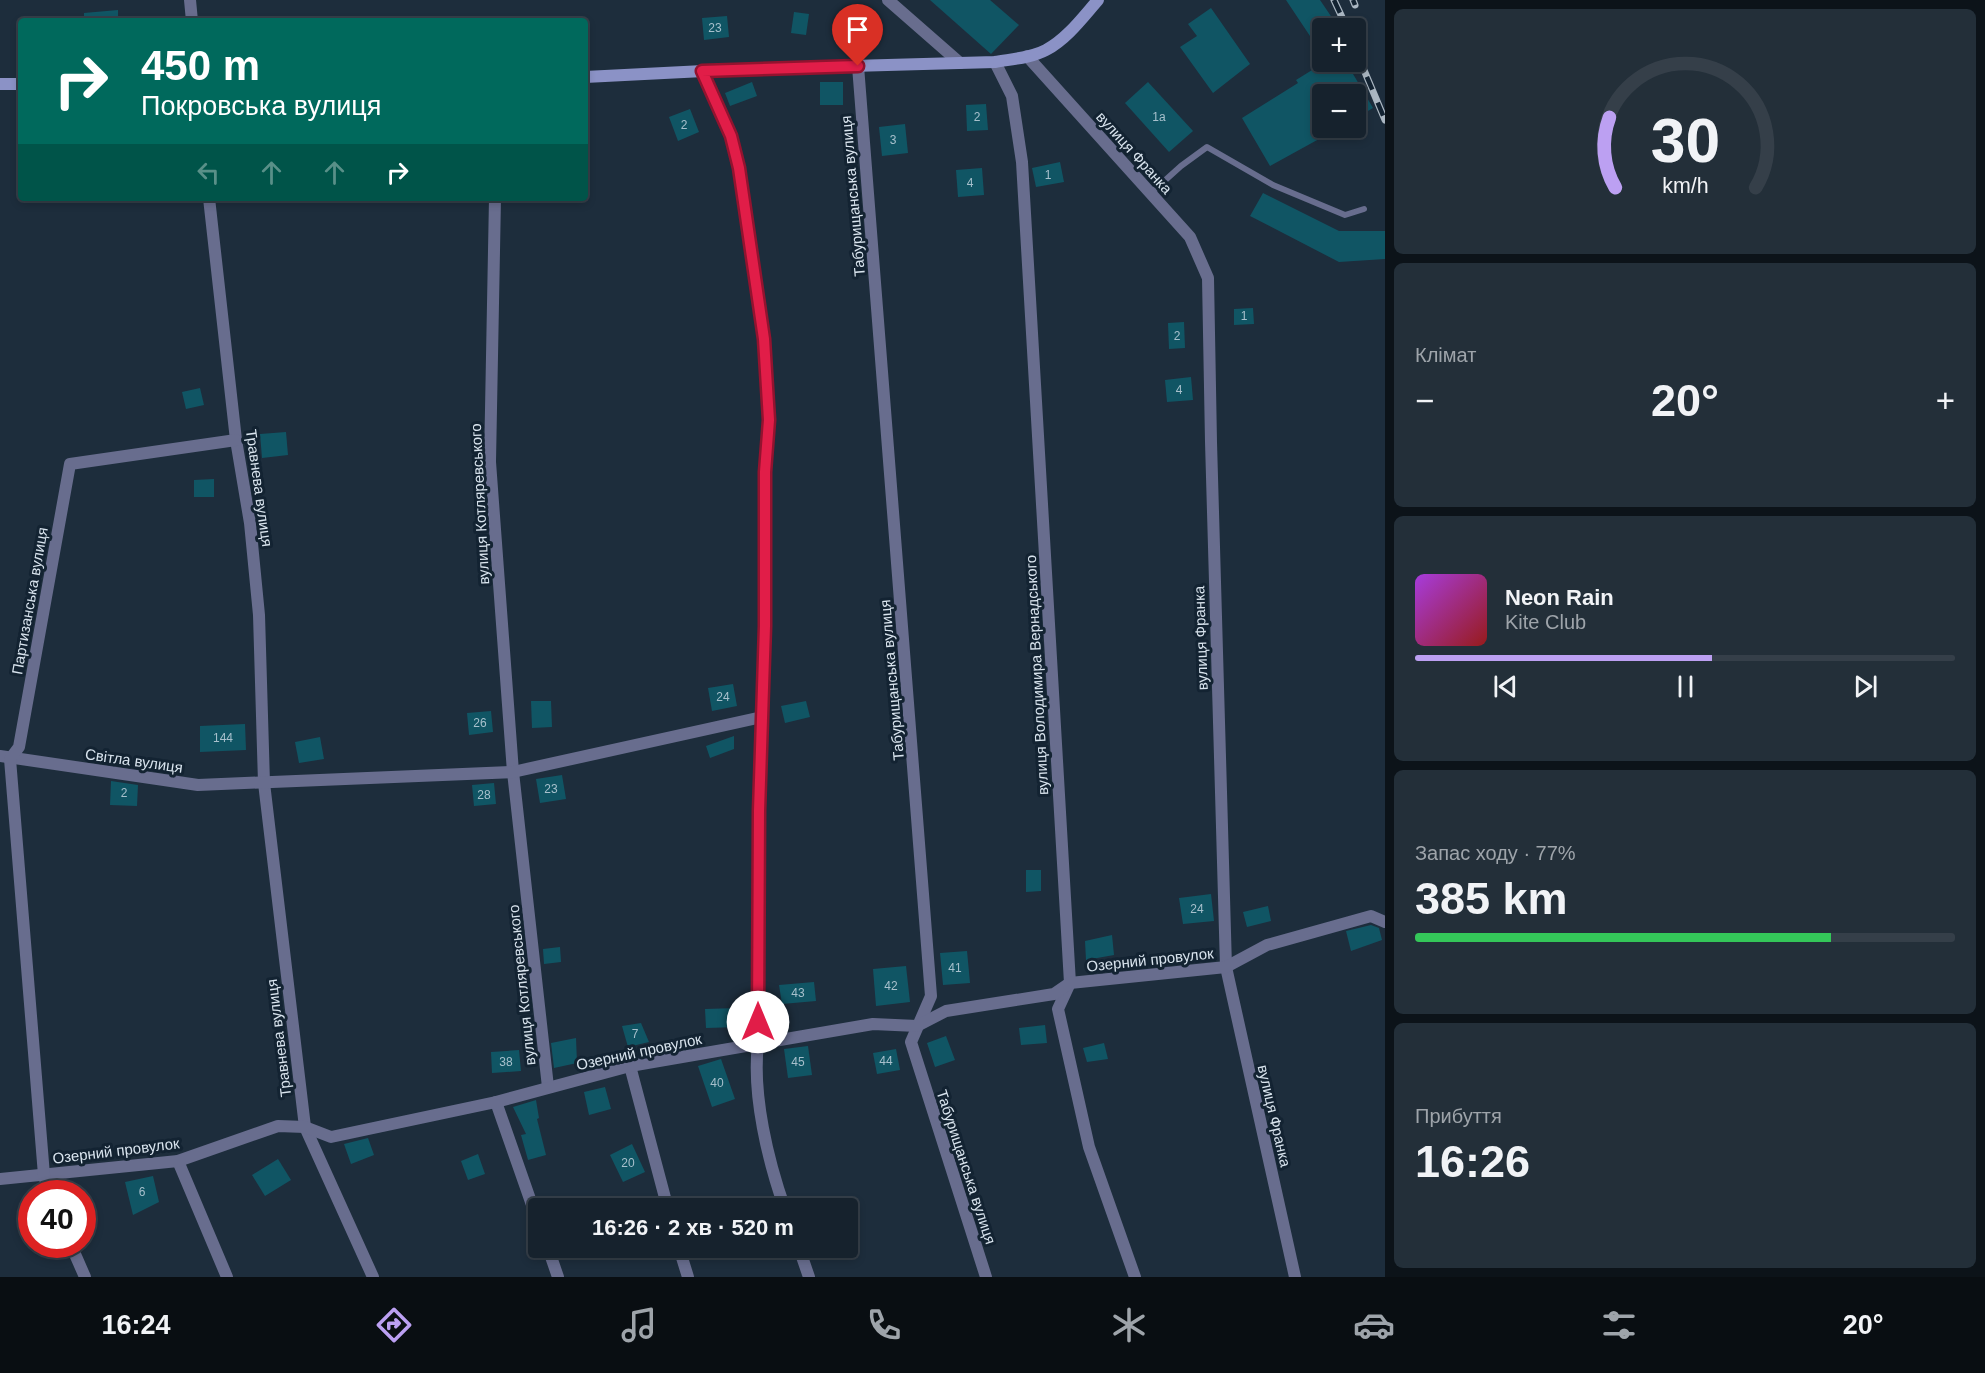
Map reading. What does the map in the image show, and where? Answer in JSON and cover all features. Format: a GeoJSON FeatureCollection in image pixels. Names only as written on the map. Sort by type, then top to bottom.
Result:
{"type":"FeatureCollection","features":[{"type":"Feature","properties":{"kind":"main road"},"geometry":{"type":"LineString","coordinates":[[588,76],[995,62],[1047,50],[1068,33],[1098,0]]}},
{"type":"Feature","properties":{"kind":"main road"},"geometry":{"type":"LineString","coordinates":[[0,84],[18,84]]}},
{"type":"Feature","properties":{"kind":"street"},"geometry":{"type":"LineString","coordinates":[[190,0],[192,18]]}},
{"type":"Feature","properties":{"kind":"street"},"geometry":{"type":"LineString","coordinates":[[888,0],[960,63]]}},
{"type":"Feature","properties":{"kind":"street","name":"вулиця Франка"},"geometry":{"type":"LineString","coordinates":[[1027,56],[1190,237],[1208,278],[1211,466],[1226,967],[1295,1277]]}},
{"type":"Feature","properties":{"kind":"street","name":"вулиця Володимира Вернадського"},"geometry":{"type":"LineString","coordinates":[[995,62],[1012,96],[1022,162],[1070,983],[1058,1009],[1089,1147],[1135,1277]]}},
{"type":"Feature","properties":{"kind":"street","name":"Табурищанська вулиця"},"geometry":{"type":"LineString","coordinates":[[858,66],[931,996],[911,1042],[986,1277]]}},
{"type":"Feature","properties":{"kind":"street"},"geometry":{"type":"LineString","coordinates":[[702,71],[731,136],[739,168],[764,339],[769,420],[765,472],[765,626],[759,811],[758,1044],[755,1069],[761,1117],[782,1198]]}},
{"type":"Feature","properties":{"kind":"street","name":"Травнева вулиця"},"geometry":{"type":"LineString","coordinates":[[209,201],[236,440],[250,523],[258,615],[264,783],[305,1127],[374,1277]]}},
{"type":"Feature","properties":{"kind":"street","name":"вулиця Котляревського"},"geometry":{"type":"LineString","coordinates":[[495,201],[490,462],[513,772],[548,1087]]}},
{"type":"Feature","properties":{"kind":"street","name":"Партизанська вулиця"},"geometry":{"type":"LineString","coordinates":[[45,1180],[5,758],[19,747],[70,464],[236,440]]}},
{"type":"Feature","properties":{"kind":"street"},"geometry":{"type":"LineString","coordinates":[[264,783],[513,772],[762,717]]}},
{"type":"Feature","properties":{"kind":"street","name":"Світла вулиця"},"geometry":{"type":"LineString","coordinates":[[5,758],[198,785],[264,783]]}},
{"type":"Feature","properties":{"kind":"street","name":"Озерний провулок"},"geometry":{"type":"LineString","coordinates":[[0,1179],[178,1161],[278,1126],[305,1127],[331,1137],[496,1102],[630,1066],[873,1024],[917,1026],[946,1011],[1054,994],[1070,983],[1226,967],[1267,945],[1371,916],[1385,922]]}},
{"type":"Feature","properties":{"kind":"street"},"geometry":{"type":"LineString","coordinates":[[630,1066],[666,1198]]}},
{"type":"Feature","properties":{"kind":"street"},"geometry":{"type":"LineString","coordinates":[[496,1102],[530,1198]]}},
{"type":"Feature","properties":{"kind":"street"},"geometry":{"type":"LineString","coordinates":[[178,1161],[227,1277]]}},
{"type":"Feature","properties":{"kind":"street"},"geometry":{"type":"LineString","coordinates":[[77,1258],[85,1277]]}},
{"type":"Feature","properties":{"kind":"street"},"geometry":{"type":"LineString","coordinates":[[551,1258],[558,1277]]}},
{"type":"Feature","properties":{"kind":"street"},"geometry":{"type":"LineString","coordinates":[[682,1258],[688,1277]]}},
{"type":"Feature","properties":{"kind":"street"},"geometry":{"type":"LineString","coordinates":[[802,1258],[809,1277]]}},
{"type":"Feature","properties":{"kind":"lane"},"geometry":{"type":"LineString","coordinates":[[1151,194],[1181,166],[1207,147],[1273,185],[1345,215],[1364,209]]}},
{"type":"Feature","properties":{"kind":"building"},"geometry":{"type":"Polygon","coordinates":[[[930,0],[990,0],[1019,25],[991,54],[930,0]]]}},
{"type":"Feature","properties":{"kind":"building"},"geometry":{"type":"Polygon","coordinates":[[[1286,0],[1320,0],[1332,18],[1312,18],[1312,39],[1286,0]]]}},
{"type":"Feature","properties":{"kind":"building"},"geometry":{"type":"Polygon","coordinates":[[[1211,8],[1250,64],[1213,93],[1180,47],[1197,36],[1188,24],[1211,8]]]}},
{"type":"Feature","properties":{"kind":"building"},"geometry":{"type":"Polygon","coordinates":[[[118,10],[118,18],[84,18],[84,13],[118,10]]]}},
{"type":"Feature","properties":{"kind":"building"},"geometry":{"type":"Polygon","coordinates":[[[794,12],[809,14],[806,35],[791,33],[794,12]]]}},
{"type":"Feature","properties":{"kind":"building"},"geometry":{"type":"Polygon","coordinates":[[[727,16],[729,37],[704,40],[702,18],[727,16]]]}},
{"type":"Feature","properties":{"kind":"building"},"geometry":{"type":"Polygon","coordinates":[[[1312,70],[1312,72],[1352,72],[1359,84],[1312,84],[1312,138],[1321,138],[1270,166],[1242,118],[1298,83],[1296,80],[1312,70]]]}},
{"type":"Feature","properties":{"kind":"building"},"geometry":{"type":"Polygon","coordinates":[[[752,82],[757,96],[730,106],[725,93],[752,82]]]}},
{"type":"Feature","properties":{"kind":"building"},"geometry":{"type":"Polygon","coordinates":[[[820,82],[843,82],[843,105],[820,105],[820,82]]]}},
{"type":"Feature","properties":{"kind":"building"},"geometry":{"type":"Polygon","coordinates":[[[1148,82],[1193,131],[1169,152],[1125,103],[1148,82]]]}},
{"type":"Feature","properties":{"kind":"building"},"geometry":{"type":"Polygon","coordinates":[[[1366,96],[1373,108],[1366,112],[1366,96]]]}},
{"type":"Feature","properties":{"kind":"building"},"geometry":{"type":"Polygon","coordinates":[[[986,104],[988,130],[967,131],[966,105],[986,104]]]}},
{"type":"Feature","properties":{"kind":"building"},"geometry":{"type":"Polygon","coordinates":[[[690,109],[699,132],[678,141],[669,117],[690,109]]]}},
{"type":"Feature","properties":{"kind":"building"},"geometry":{"type":"Polygon","coordinates":[[[905,124],[908,153],[882,156],[879,127],[905,124]]]}},
{"type":"Feature","properties":{"kind":"building"},"geometry":{"type":"Polygon","coordinates":[[[1060,162],[1064,182],[1036,187],[1032,168],[1060,162]]]}},
{"type":"Feature","properties":{"kind":"building"},"geometry":{"type":"Polygon","coordinates":[[[982,168],[984,195],[958,197],[956,170],[982,168]]]}},
{"type":"Feature","properties":{"kind":"building"},"geometry":{"type":"Polygon","coordinates":[[[1263,193],[1339,231],[1385,231],[1385,259],[1339,262],[1250,216],[1263,193]]]}},
{"type":"Feature","properties":{"kind":"building"},"geometry":{"type":"Polygon","coordinates":[[[1253,308],[1254,324],[1234,325],[1234,309],[1253,308]]]}},
{"type":"Feature","properties":{"kind":"building"},"geometry":{"type":"Polygon","coordinates":[[[1184,322],[1185,348],[1169,349],[1168,323],[1184,322]]]}},
{"type":"Feature","properties":{"kind":"building"},"geometry":{"type":"Polygon","coordinates":[[[1191,377],[1193,400],[1167,402],[1165,380],[1191,377]]]}},
{"type":"Feature","properties":{"kind":"building"},"geometry":{"type":"Polygon","coordinates":[[[200,388],[204,405],[186,409],[182,392],[200,388]]]}},
{"type":"Feature","properties":{"kind":"building"},"geometry":{"type":"Polygon","coordinates":[[[286,432],[288,455],[262,458],[260,434],[286,432]]]}},
{"type":"Feature","properties":{"kind":"building"},"geometry":{"type":"Polygon","coordinates":[[[214,479],[214,497],[194,497],[194,480],[214,479]]]}},
{"type":"Feature","properties":{"kind":"building"},"geometry":{"type":"Polygon","coordinates":[[[733,684],[737,706],[712,711],[708,688],[733,684]]]}},
{"type":"Feature","properties":{"kind":"building"},"geometry":{"type":"Polygon","coordinates":[[[531,701],[551,701],[552,727],[532,728],[531,701]]]}},
{"type":"Feature","properties":{"kind":"building"},"geometry":{"type":"Polygon","coordinates":[[[806,701],[810,717],[785,723],[781,706],[806,701]]]}},
{"type":"Feature","properties":{"kind":"building"},"geometry":{"type":"Polygon","coordinates":[[[491,711],[493,732],[469,735],[467,713],[491,711]]]}},
{"type":"Feature","properties":{"kind":"building"},"geometry":{"type":"Polygon","coordinates":[[[245,724],[246,750],[200,752],[200,726],[245,724]]]}},
{"type":"Feature","properties":{"kind":"building"},"geometry":{"type":"Polygon","coordinates":[[[734,736],[734,749],[710,758],[706,746],[734,736]]]}},
{"type":"Feature","properties":{"kind":"building"},"geometry":{"type":"Polygon","coordinates":[[[320,737],[324,759],[299,763],[295,742],[320,737]]]}},
{"type":"Feature","properties":{"kind":"building"},"geometry":{"type":"Polygon","coordinates":[[[562,775],[566,799],[540,803],[536,779],[562,775]]]}},
{"type":"Feature","properties":{"kind":"building"},"geometry":{"type":"Polygon","coordinates":[[[111,781],[138,785],[137,806],[110,805],[111,781]]]}},
{"type":"Feature","properties":{"kind":"building"},"geometry":{"type":"Polygon","coordinates":[[[494,783],[496,804],[474,806],[472,785],[494,783]]]}},
{"type":"Feature","properties":{"kind":"building"},"geometry":{"type":"Polygon","coordinates":[[[1026,870],[1041,870],[1041,891],[1026,892],[1026,870]]]}},
{"type":"Feature","properties":{"kind":"building"},"geometry":{"type":"Polygon","coordinates":[[[1211,894],[1214,921],[1183,924],[1179,898],[1211,894]]]}},
{"type":"Feature","properties":{"kind":"building"},"geometry":{"type":"Polygon","coordinates":[[[1268,906],[1271,921],[1247,927],[1243,912],[1268,906]]]}},
{"type":"Feature","properties":{"kind":"building"},"geometry":{"type":"Polygon","coordinates":[[[1371,925],[1379,928],[1382,940],[1351,951],[1346,931],[1371,925]]]}},
{"type":"Feature","properties":{"kind":"building"},"geometry":{"type":"Polygon","coordinates":[[[1112,935],[1114,955],[1086,960],[1085,941],[1112,935]]]}},
{"type":"Feature","properties":{"kind":"building"},"geometry":{"type":"Polygon","coordinates":[[[560,947],[561,962],[544,964],[543,949],[560,947]]]}},
{"type":"Feature","properties":{"kind":"building"},"geometry":{"type":"Polygon","coordinates":[[[967,951],[970,983],[943,985],[940,953],[967,951]]]}},
{"type":"Feature","properties":{"kind":"building"},"geometry":{"type":"Polygon","coordinates":[[[906,966],[910,1002],[876,1006],[873,969],[906,966]]]}},
{"type":"Feature","properties":{"kind":"building"},"geometry":{"type":"Polygon","coordinates":[[[814,982],[816,1001],[782,1004],[779,985],[814,982]]]}},
{"type":"Feature","properties":{"kind":"building"},"geometry":{"type":"Polygon","coordinates":[[[738,1008],[739,1027],[706,1028],[705,1009],[738,1008]]]}},
{"type":"Feature","properties":{"kind":"building"},"geometry":{"type":"Polygon","coordinates":[[[641,1023],[649,1042],[628,1047],[622,1026],[641,1023]]]}},
{"type":"Feature","properties":{"kind":"building"},"geometry":{"type":"Polygon","coordinates":[[[1045,1025],[1047,1043],[1021,1045],[1019,1028],[1045,1025]]]}},
{"type":"Feature","properties":{"kind":"building"},"geometry":{"type":"Polygon","coordinates":[[[946,1036],[955,1060],[935,1067],[927,1043],[946,1036]]]}},
{"type":"Feature","properties":{"kind":"building"},"geometry":{"type":"Polygon","coordinates":[[[576,1038],[577,1063],[554,1068],[551,1043],[576,1038]]]}},
{"type":"Feature","properties":{"kind":"building"},"geometry":{"type":"Polygon","coordinates":[[[1104,1043],[1108,1059],[1087,1062],[1083,1048],[1104,1043]]]}},
{"type":"Feature","properties":{"kind":"building"},"geometry":{"type":"Polygon","coordinates":[[[808,1046],[812,1075],[788,1078],[784,1049],[808,1046]]]}},
{"type":"Feature","properties":{"kind":"building"},"geometry":{"type":"Polygon","coordinates":[[[896,1049],[900,1070],[877,1074],[873,1053],[896,1049]]]}},
{"type":"Feature","properties":{"kind":"building"},"geometry":{"type":"Polygon","coordinates":[[[519,1050],[521,1071],[492,1073],[491,1052],[519,1050]]]}},
{"type":"Feature","properties":{"kind":"building"},"geometry":{"type":"Polygon","coordinates":[[[721,1059],[735,1099],[712,1107],[698,1066],[721,1059]]]}},
{"type":"Feature","properties":{"kind":"building"},"geometry":{"type":"Polygon","coordinates":[[[605,1087],[611,1109],[589,1115],[584,1092],[605,1087]]]}},
{"type":"Feature","properties":{"kind":"building"},"geometry":{"type":"Polygon","coordinates":[[[536,1100],[539,1118],[537,1119],[546,1155],[528,1160],[521,1135],[526,1134],[513,1107],[536,1100]]]}},
{"type":"Feature","properties":{"kind":"building"},"geometry":{"type":"Polygon","coordinates":[[[368,1138],[374,1155],[351,1164],[344,1144],[368,1138]]]}},
{"type":"Feature","properties":{"kind":"building"},"geometry":{"type":"Polygon","coordinates":[[[632,1144],[645,1172],[623,1182],[610,1155],[632,1144]]]}},
{"type":"Feature","properties":{"kind":"building"},"geometry":{"type":"Polygon","coordinates":[[[478,1154],[485,1174],[468,1180],[461,1161],[478,1154]]]}},
{"type":"Feature","properties":{"kind":"building"},"geometry":{"type":"Polygon","coordinates":[[[278,1159],[291,1180],[265,1196],[252,1175],[278,1159]]]}},
{"type":"Feature","properties":{"kind":"building"},"geometry":{"type":"Polygon","coordinates":[[[153,1176],[159,1202],[133,1215],[125,1182],[153,1176]]]}},
{"type":"Feature","properties":{"kind":"railway"},"geometry":{"type":"LineString","coordinates":[[1334,0],[1342,18]]}},
{"type":"Feature","properties":{"kind":"railway"},"geometry":{"type":"LineString","coordinates":[[1353,0],[1355,5]]}},
{"type":"Feature","properties":{"kind":"railway"},"geometry":{"type":"LineString","coordinates":[[1365,72],[1385,120]]}},
{"type":"Feature","properties":{"kind":"route"},"geometry":{"type":"LineString","coordinates":[[758,1022],[759,811],[765,626],[765,472],[769,420],[764,339],[739,168],[731,136],[702,71],[858,66]]}}]}
